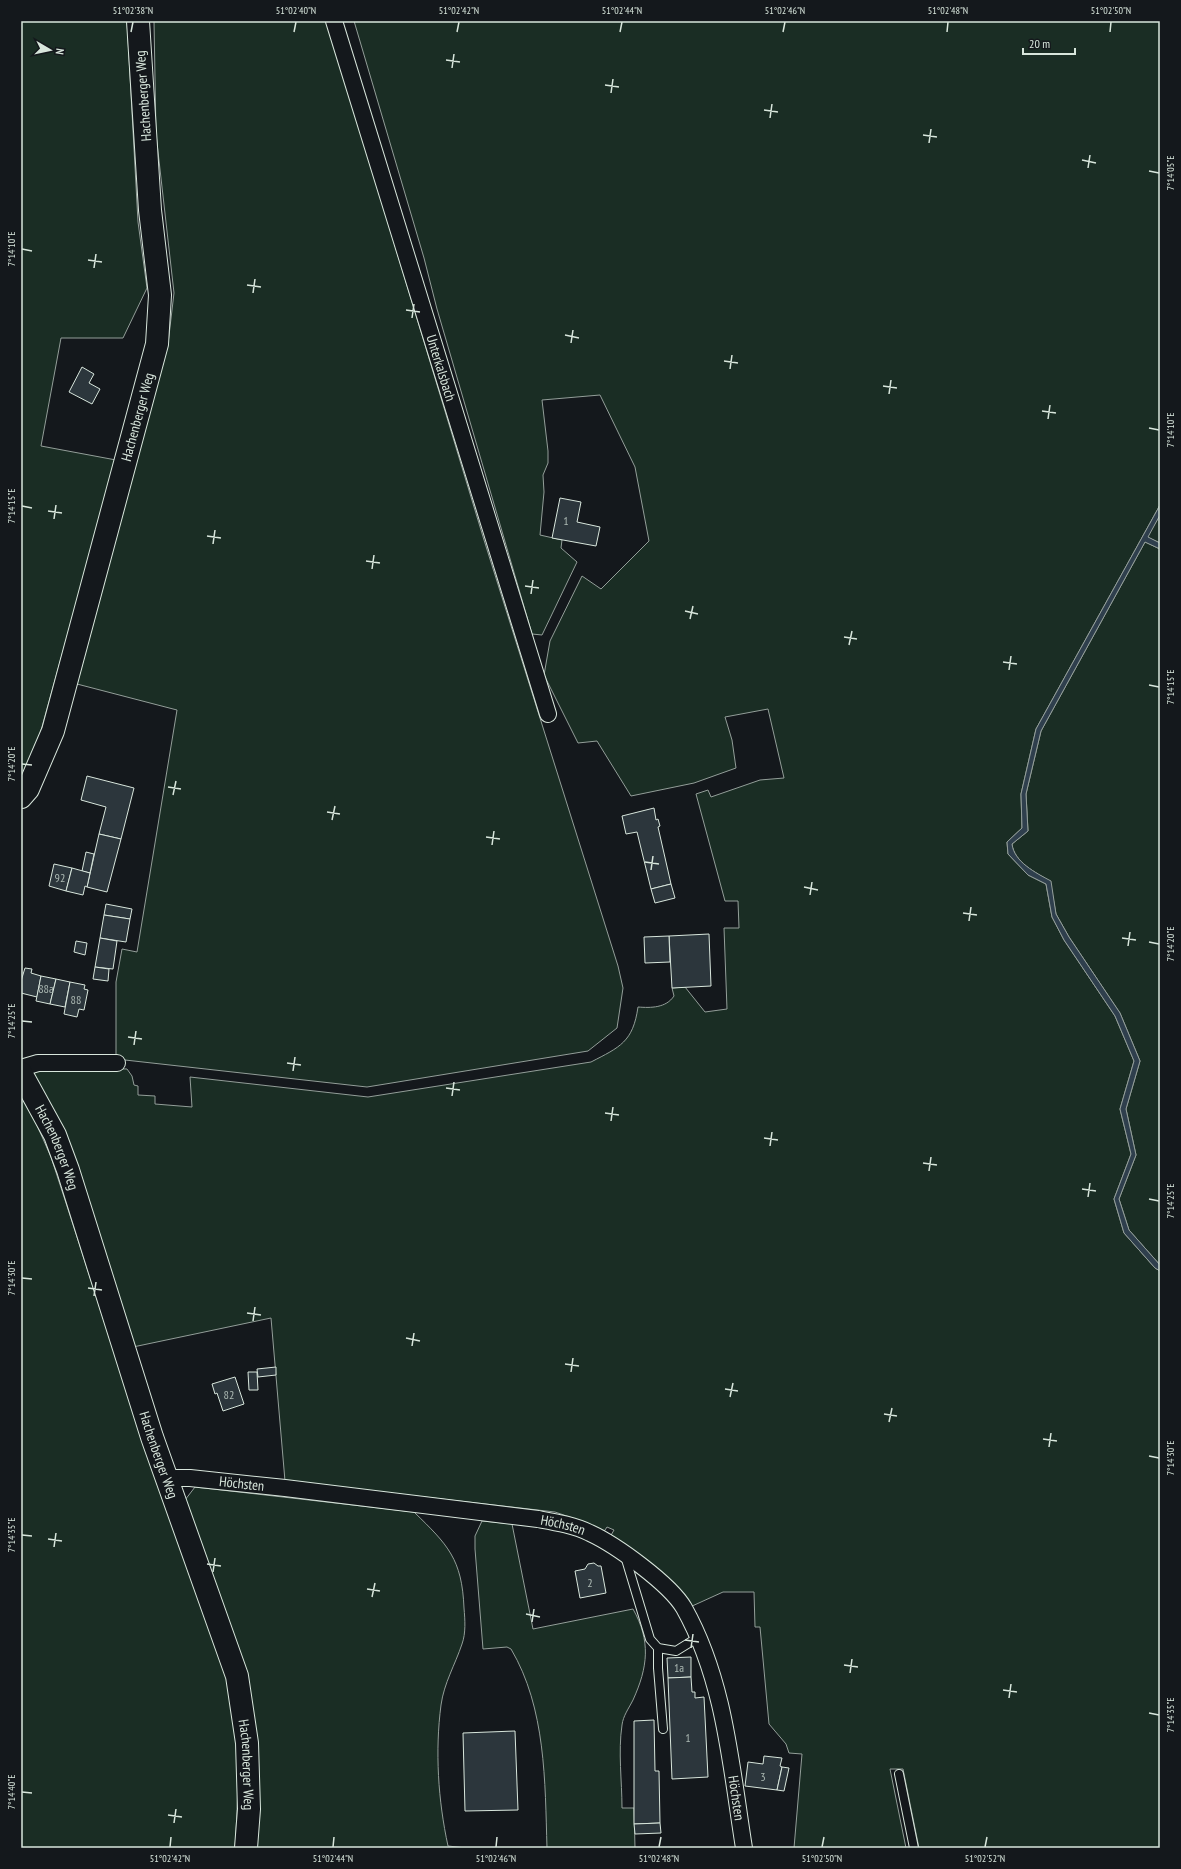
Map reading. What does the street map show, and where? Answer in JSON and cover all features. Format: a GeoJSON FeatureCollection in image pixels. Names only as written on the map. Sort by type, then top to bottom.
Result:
{"type":"FeatureCollection","features":[{"type":"Feature","properties":{"kind":"street","name":"Hachenberger Weg"},"geometry":{"type":"LineString","coordinates":[[21,797],[28,788],[53,731],[157,344],[160,295],[150,210],[138,21]]}},
{"type":"Feature","properties":{"kind":"street","name":"Unterkalsbach"},"geometry":{"type":"LineString","coordinates":[[334,21],[548,714]]}},
{"type":"Feature","properties":{"kind":"street"},"geometry":{"type":"LineString","coordinates":[[21,1068],[38,1063],[117,1063]]}},
{"type":"Feature","properties":{"kind":"street","name":"Hachenberger Weg"},"geometry":{"type":"LineString","coordinates":[[21,1073],[55,1136],[68,1170],[123,1348],[237,1676],[247,1743],[249,1809],[246,1848]]}},
{"type":"Feature","properties":{"kind":"street","name":"Höchsten"},"geometry":{"type":"LineString","coordinates":[[167,1478],[190,1478],[285,1488],[538,1519],[560,1523],[590,1533],[611,1545],[648,1572],[683,1607],[697,1638],[710,1671],[725,1728],[744,1848]]}},
{"type":"Feature","properties":{"kind":"lane"},"geometry":{"type":"LineString","coordinates":[[625,1555],[650,1639],[658,1648],[676,1651],[697,1638]]}},
{"type":"Feature","properties":{"kind":"lane"},"geometry":{"type":"LineString","coordinates":[[658,1648],[658,1668],[663,1729]]}},
{"type":"Feature","properties":{"kind":"lane"},"geometry":{"type":"LineString","coordinates":[[899,1774],[914,1848]]}},
{"type":"Feature","properties":{"kind":"green space"},"geometry":{"type":"Polygon","coordinates":[[[21,21],[127,21],[138,222],[147,288],[123,338],[61,338],[41,446],[116,460],[40,734],[25,771],[21,777],[21,21]]]}},
{"type":"Feature","properties":{"kind":"green space"},"geometry":{"type":"Polygon","coordinates":[[[154,21],[327,21],[484,540],[618,966],[623,988],[617,1028],[588,1051],[367,1087],[116,1059],[116,982],[122,949],[137,952],[177,710],[77,684],[168,344],[174,293],[156,134],[154,21]]]}},
{"type":"Feature","properties":{"kind":"green space"},"geometry":{"type":"Polygon","coordinates":[[[354,21],[1160,21],[1160,505],[1036,729],[1021,794],[1022,828],[1007,842],[1008,854],[1028,875],[1046,884],[1052,917],[1064,940],[1115,1016],[1134,1061],[1120,1109],[1131,1154],[1114,1199],[1124,1233],[1155,1268],[1160,1271],[1160,1848],[919,1848],[903,1769],[890,1769],[906,1848],[794,1848],[802,1754],[789,1753],[786,1744],[769,1724],[760,1627],[755,1627],[754,1592],[723,1592],[690,1607],[610,1537],[614,1530],[607,1527],[603,1533],[587,1523],[555,1512],[285,1481],[271,1318],[133,1347],[33,1075],[38,1066],[127,1069],[132,1076],[134,1085],[138,1086],[138,1095],[155,1096],[155,1104],[192,1107],[190,1077],[368,1097],[591,1062],[610,1052],[624,1042],[633,1028],[638,1007],[653,1007],[667,1003],[674,996],[672,988],[685,987],[705,1012],[727,1009],[724,928],[739,928],[738,901],[725,901],[696,794],[708,790],[711,797],[760,780],[784,778],[768,709],[725,717],[732,740],[736,768],[694,783],[631,796],[597,741],[578,743],[544,675],[550,641],[582,576],[601,589],[649,541],[635,467],[600,395],[542,400],[548,463],[543,475],[544,492],[540,535],[562,540],[561,548],[577,562],[542,635],[532,634],[354,21]]]}},
{"type":"Feature","properties":{"kind":"green space"},"geometry":{"type":"Polygon","coordinates":[[[1160,515],[1160,543],[1147,537],[1160,515]]]}},
{"type":"Feature","properties":{"kind":"green space"},"geometry":{"type":"Polygon","coordinates":[[[1145,542],[1160,549],[1160,1265],[1129,1230],[1119,1199],[1136,1155],[1126,1109],[1140,1061],[1120,1013],[1069,937],[1056,914],[1050,881],[1032,871],[1021,862],[1012,844],[1028,831],[1026,794],[1041,731],[1145,542]]]}},
{"type":"Feature","properties":{"kind":"green space"},"geometry":{"type":"Polygon","coordinates":[[[21,1096],[32,1114],[51,1157],[152,1467],[204,1605],[223,1661],[230,1689],[236,1727],[238,1789],[235,1848],[21,1848],[21,1096]]]}},
{"type":"Feature","properties":{"kind":"green space"},"geometry":{"type":"Polygon","coordinates":[[[195,1487],[414,1512],[444,1544],[451,1554],[460,1577],[463,1591],[465,1626],[462,1644],[442,1697],[438,1740],[438,1776],[448,1846],[466,1848],[254,1848],[255,1743],[185,1500],[195,1487]]]}},
{"type":"Feature","properties":{"kind":"green space"},"geometry":{"type":"Polygon","coordinates":[[[482,1521],[512,1524],[533,1629],[633,1609],[639,1621],[645,1643],[644,1665],[638,1688],[625,1715],[620,1746],[622,1808],[634,1808],[635,1848],[547,1848],[544,1772],[537,1720],[531,1696],[523,1672],[511,1649],[507,1647],[483,1649],[475,1549],[475,1536],[482,1521]]]}},
{"type":"Feature","properties":{"kind":"water"},"geometry":{"type":"Polygon","coordinates":[[[1160,505],[1160,515],[1148,537],[1160,543],[1160,549],[1145,542],[1041,731],[1026,794],[1028,831],[1012,844],[1021,862],[1051,881],[1056,914],[1069,937],[1120,1013],[1140,1061],[1126,1109],[1136,1155],[1119,1199],[1129,1230],[1160,1265],[1160,1271],[1155,1268],[1124,1233],[1114,1199],[1131,1154],[1120,1109],[1134,1061],[1115,1016],[1064,940],[1052,917],[1046,884],[1028,875],[1008,854],[1007,842],[1022,828],[1021,794],[1036,729],[1160,505]]]}},
{"type":"Feature","properties":{"kind":"building"},"geometry":{"type":"Polygon","coordinates":[[[82,367],[94,374],[89,383],[100,389],[92,404],[69,392],[82,367]]]}},
{"type":"Feature","properties":{"kind":"building"},"geometry":{"type":"Polygon","coordinates":[[[560,498],[581,502],[577,522],[600,527],[596,546],[552,538],[560,498]]]}},
{"type":"Feature","properties":{"kind":"building"},"geometry":{"type":"Polygon","coordinates":[[[87,776],[134,788],[121,839],[99,834],[106,807],[81,800],[87,776]]]}},
{"type":"Feature","properties":{"kind":"building"},"geometry":{"type":"Polygon","coordinates":[[[654,808],[656,820],[658,819],[660,826],[658,827],[671,884],[651,889],[637,832],[626,834],[622,816],[654,808]]]}},
{"type":"Feature","properties":{"kind":"building"},"geometry":{"type":"Polygon","coordinates":[[[99,834],[121,839],[107,892],[87,887],[99,834]]]}},
{"type":"Feature","properties":{"kind":"building"},"geometry":{"type":"Polygon","coordinates":[[[86,852],[94,854],[90,873],[82,871],[86,852]]]}},
{"type":"Feature","properties":{"kind":"building"},"geometry":{"type":"Polygon","coordinates":[[[54,864],[72,868],[66,891],[49,886],[54,864]]]}},
{"type":"Feature","properties":{"kind":"building"},"geometry":{"type":"Polygon","coordinates":[[[72,868],[90,873],[87,887],[85,886],[83,895],[66,891],[72,868]]]}},
{"type":"Feature","properties":{"kind":"building"},"geometry":{"type":"Polygon","coordinates":[[[671,884],[675,898],[655,903],[651,889],[671,884]]]}},
{"type":"Feature","properties":{"kind":"building"},"geometry":{"type":"Polygon","coordinates":[[[106,904],[132,909],[130,919],[104,915],[106,904]]]}},
{"type":"Feature","properties":{"kind":"building"},"geometry":{"type":"Polygon","coordinates":[[[104,915],[130,919],[126,942],[100,938],[104,915]]]}},
{"type":"Feature","properties":{"kind":"building"},"geometry":{"type":"Polygon","coordinates":[[[709,934],[711,986],[672,988],[669,936],[709,934]]]}},
{"type":"Feature","properties":{"kind":"building"},"geometry":{"type":"Polygon","coordinates":[[[669,936],[670,962],[645,963],[644,937],[669,936]]]}},
{"type":"Feature","properties":{"kind":"building"},"geometry":{"type":"Polygon","coordinates":[[[100,938],[117,941],[113,969],[95,967],[100,938]]]}},
{"type":"Feature","properties":{"kind":"building"},"geometry":{"type":"Polygon","coordinates":[[[76,941],[87,943],[85,955],[74,952],[76,941]]]}},
{"type":"Feature","properties":{"kind":"building"},"geometry":{"type":"Polygon","coordinates":[[[95,967],[109,969],[108,981],[93,979],[95,967]]]}},
{"type":"Feature","properties":{"kind":"building"},"geometry":{"type":"Polygon","coordinates":[[[25,968],[32,969],[31,973],[41,976],[37,997],[21,993],[21,981],[25,968]]]}},
{"type":"Feature","properties":{"kind":"building"},"geometry":{"type":"Polygon","coordinates":[[[41,976],[56,979],[50,1004],[36,1001],[41,976]]]}},
{"type":"Feature","properties":{"kind":"building"},"geometry":{"type":"Polygon","coordinates":[[[56,979],[70,982],[65,1007],[50,1004],[56,979]]]}},
{"type":"Feature","properties":{"kind":"building"},"geometry":{"type":"Polygon","coordinates":[[[70,982],[85,985],[84,989],[88,990],[84,1010],[79,1009],[77,1017],[64,1014],[70,982]]]}},
{"type":"Feature","properties":{"kind":"building"},"geometry":{"type":"Polygon","coordinates":[[[276,1367],[276,1375],[258,1377],[257,1369],[276,1367]]]}},
{"type":"Feature","properties":{"kind":"building"},"geometry":{"type":"Polygon","coordinates":[[[248,1372],[257,1372],[258,1390],[249,1390],[248,1372]]]}},
{"type":"Feature","properties":{"kind":"building"},"geometry":{"type":"Polygon","coordinates":[[[235,1377],[244,1404],[223,1411],[217,1393],[215,1394],[212,1384],[235,1377]]]}},
{"type":"Feature","properties":{"kind":"building"},"geometry":{"type":"Polygon","coordinates":[[[594,1563],[601,1566],[606,1593],[580,1598],[575,1571],[585,1569],[588,1564],[594,1563]]]}},
{"type":"Feature","properties":{"kind":"building"},"geometry":{"type":"Polygon","coordinates":[[[691,1657],[691,1677],[668,1678],[667,1658],[691,1657]]]}},
{"type":"Feature","properties":{"kind":"building"},"geometry":{"type":"Polygon","coordinates":[[[691,1677],[692,1692],[695,1692],[695,1698],[704,1697],[708,1777],[672,1779],[668,1678],[691,1677]]]}},
{"type":"Feature","properties":{"kind":"building"},"geometry":{"type":"Polygon","coordinates":[[[654,1720],[655,1771],[659,1771],[660,1823],[634,1824],[634,1721],[654,1720]]]}},
{"type":"Feature","properties":{"kind":"building"},"geometry":{"type":"Polygon","coordinates":[[[515,1731],[518,1810],[465,1811],[463,1733],[515,1731]]]}},
{"type":"Feature","properties":{"kind":"building"},"geometry":{"type":"Polygon","coordinates":[[[764,1756],[782,1758],[780,1766],[782,1767],[777,1790],[745,1786],[748,1762],[763,1764],[764,1756]]]}},
{"type":"Feature","properties":{"kind":"building"},"geometry":{"type":"Polygon","coordinates":[[[782,1767],[789,1768],[784,1791],[777,1790],[782,1767]]]}},
{"type":"Feature","properties":{"kind":"building"},"geometry":{"type":"Polygon","coordinates":[[[660,1823],[661,1833],[635,1834],[634,1824],[660,1823]]]}}]}
